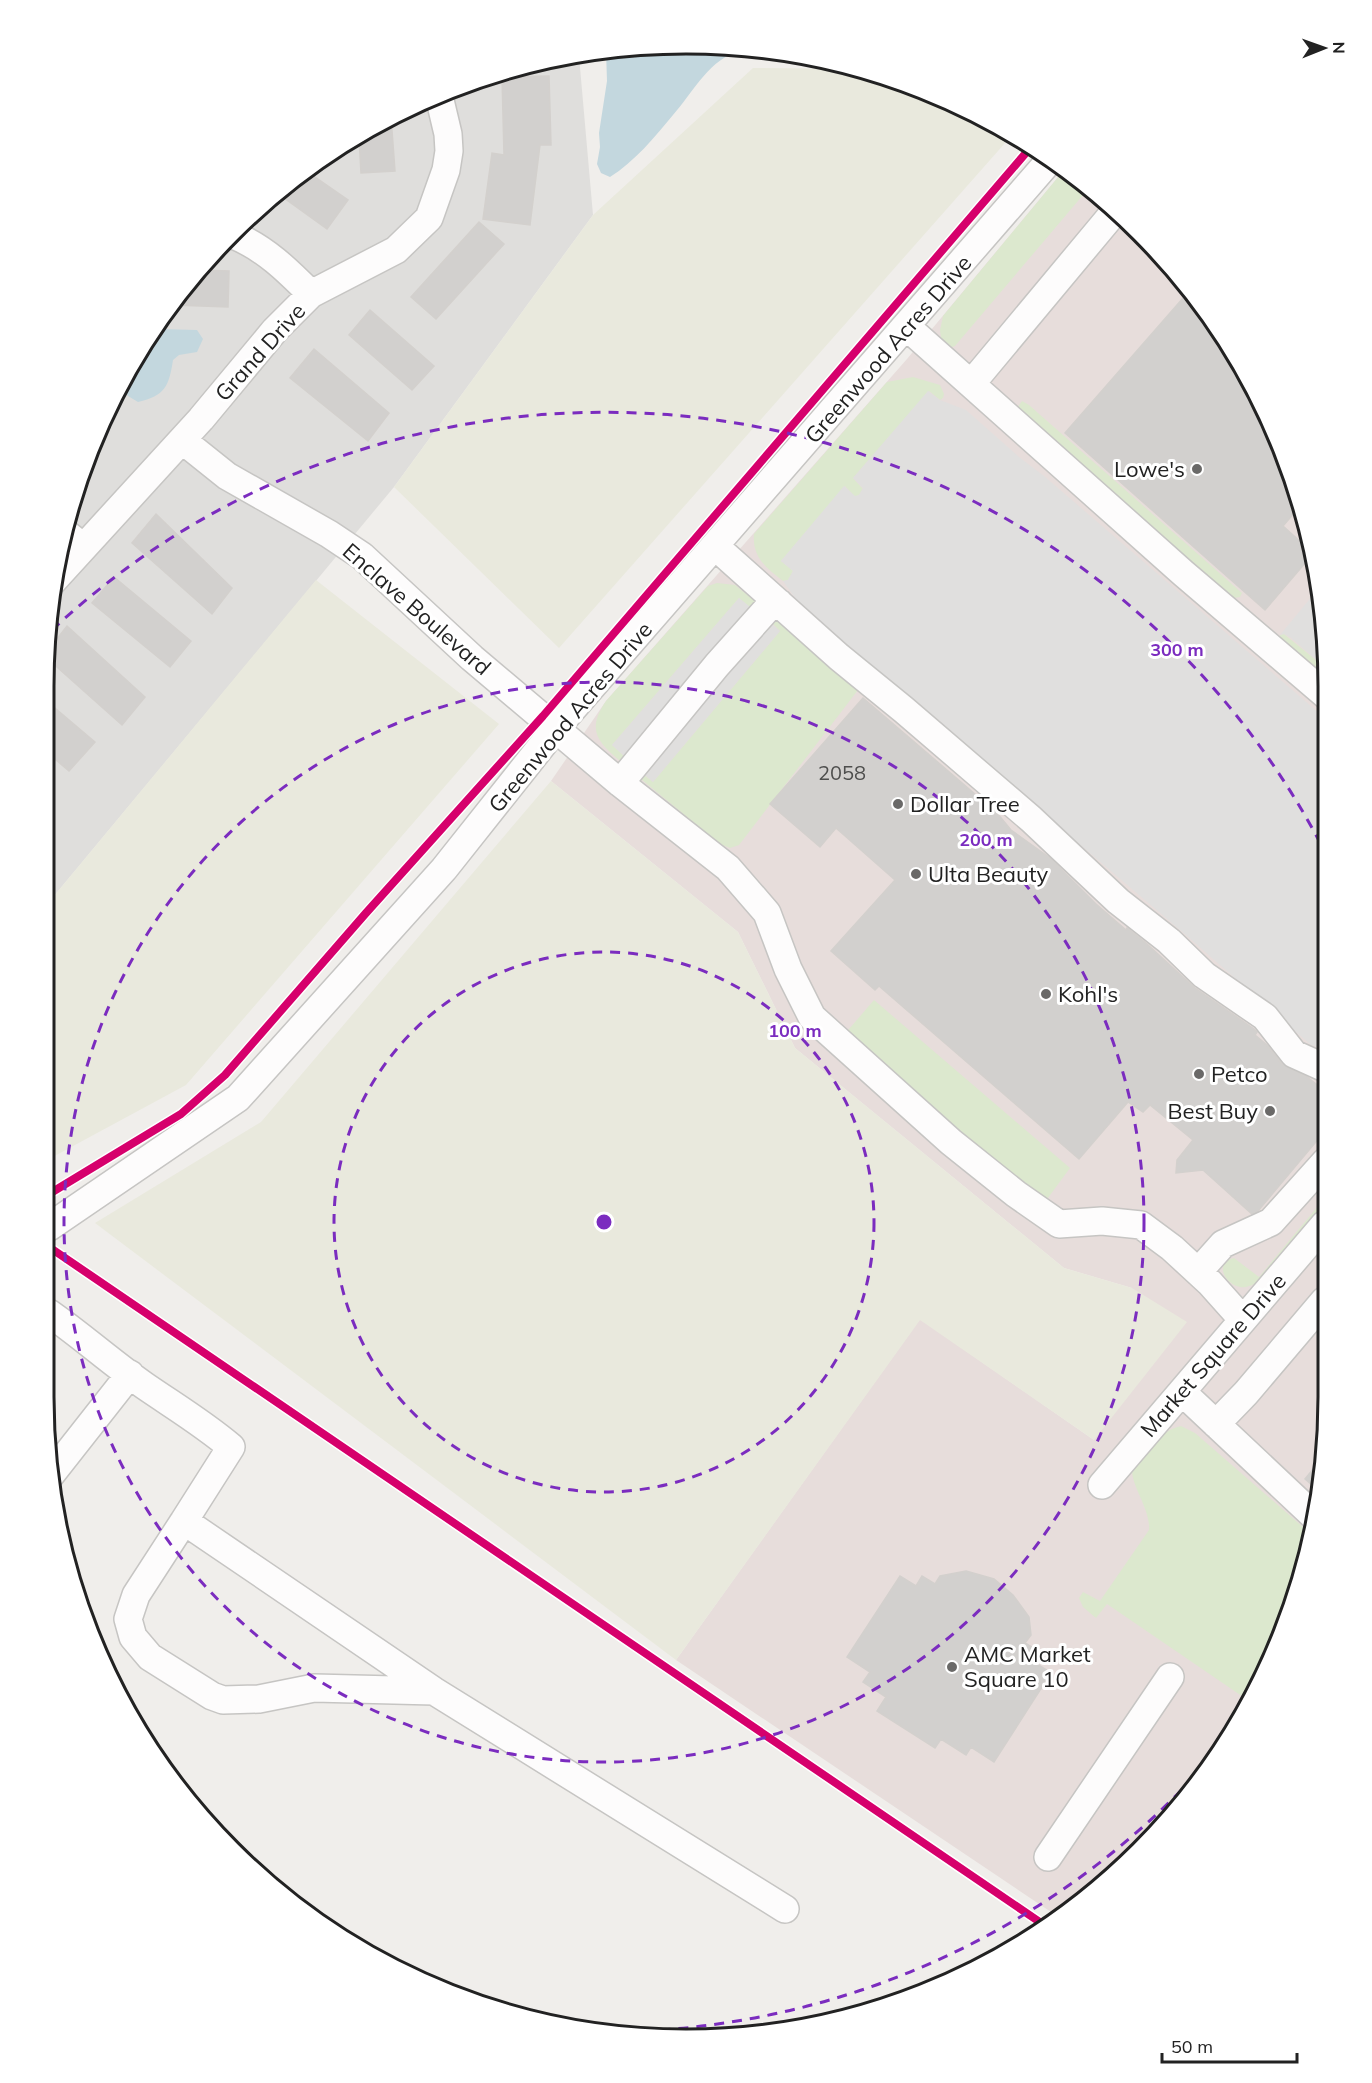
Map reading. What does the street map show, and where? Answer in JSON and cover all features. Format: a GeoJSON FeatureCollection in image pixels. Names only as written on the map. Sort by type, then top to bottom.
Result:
{"type":"FeatureCollection","features":[{"type":"Feature","properties":{"kind":"street","name":"Grand Drive"},"geometry":{"type":"LineString","coordinates":[[73,539],[182,440],[275,330],[311,294],[396,250],[429,218],[446,170],[449,151],[441,103]]}},
{"type":"Feature","properties":{"kind":"street","name":"Greenwood Acres Drive"},"geometry":{"type":"LineString","coordinates":[[54,1224],[238,1098],[444,869],[556,728],[1045,166]]}},
{"type":"Feature","properties":{"kind":"street"},"geometry":{"type":"LineString","coordinates":[[971,384],[1110,217]]}},
{"type":"Feature","properties":{"kind":"street"},"geometry":{"type":"LineString","coordinates":[[239,239],[261,249],[311,294]]}},
{"type":"Feature","properties":{"kind":"street"},"geometry":{"type":"LineString","coordinates":[[907,327],[1183,573],[1318,688]]}},
{"type":"Feature","properties":{"kind":"street","name":"Enclave Boulevard"},"geometry":{"type":"LineString","coordinates":[[182,440],[227,476],[329,534],[362,556],[472,658],[620,783],[728,868],[767,913],[788,969],[812,1017],[951,1142],[1016,1194],[1059,1224],[1102,1221],[1141,1225],[1172,1248],[1198,1272],[1243,1320]]}},
{"type":"Feature","properties":{"kind":"street"},"geometry":{"type":"LineString","coordinates":[[716,546],[839,657],[1032,819],[1118,901],[1169,941],[1204,975],[1265,1017],[1294,1054],[1318,1065]]}},
{"type":"Feature","properties":{"kind":"street"},"geometry":{"type":"LineString","coordinates":[[620,783],[717,665],[767,609],[779,603]]}},
{"type":"Feature","properties":{"kind":"street"},"geometry":{"type":"LineString","coordinates":[[1198,1272],[1224,1244],[1271,1222],[1318,1169]]}},
{"type":"Feature","properties":{"kind":"street","name":"Market Square Drive"},"geometry":{"type":"LineString","coordinates":[[1102,1485],[1318,1232]]}},
{"type":"Feature","properties":{"kind":"street"},"geometry":{"type":"LineString","coordinates":[[1216,1424],[1246,1393],[1318,1308]]}},
{"type":"Feature","properties":{"kind":"street"},"geometry":{"type":"LineString","coordinates":[[54,1317],[130,1374],[207,1427],[231,1447],[136,1595],[128,1618],[133,1637],[150,1657],[212,1696],[223,1700],[259,1699],[314,1688],[434,1691]]}},
{"type":"Feature","properties":{"kind":"street"},"geometry":{"type":"LineString","coordinates":[[58,1467],[130,1374]]}},
{"type":"Feature","properties":{"kind":"street"},"geometry":{"type":"LineString","coordinates":[[1182,1392],[1308,1510]]}},
{"type":"Feature","properties":{"kind":"street"},"geometry":{"type":"LineString","coordinates":[[184,1521],[434,1691],[785,1909]]}},
{"type":"Feature","properties":{"kind":"street"},"geometry":{"type":"LineString","coordinates":[[1048,1857],[1170,1677]]}},
{"type":"Feature","properties":{"kind":"shaded area"},"geometry":{"type":"Polygon","coordinates":[[[645,55],[730,55],[716,64],[700,80],[644,149],[610,177],[601,173],[597,164],[607,81],[606,59],[645,55]]]}},
{"type":"Feature","properties":{"kind":"shaded area"},"geometry":{"type":"Polygon","coordinates":[[[580,63],[593,215],[394,487],[54,896],[55,645],[66,563],[76,522],[102,444],[119,406],[161,335],[211,269],[239,239],[301,185],[335,161],[406,119],[444,102],[522,76],[580,63]]]}},
{"type":"Feature","properties":{"kind":"shaded area"},"geometry":{"type":"Polygon","coordinates":[[[753,68],[820,69],[850,76],[928,102],[966,119],[1006,142],[559,648],[394,487],[593,215],[753,68]]]}},
{"type":"Feature","properties":{"kind":"shaded area"},"geometry":{"type":"Polygon","coordinates":[[[1059,176],[1103,211],[1161,269],[1211,335],[1253,406],[1270,444],[1296,522],[1313,604],[1317,645],[1318,1397],[1313,1479],[1306,1520],[1296,1561],[1270,1639],[1253,1677],[1211,1748],[1161,1814],[1133,1844],[1103,1872],[1051,1912],[676,1660],[920,1319],[1094,1440],[1132,1288],[1064,1268],[795,1048],[738,932],[551,781],[606,701],[907,359],[1059,176]]]}},
{"type":"Feature","properties":{"kind":"shaded area"},"geometry":{"type":"Polygon","coordinates":[[[165,329],[197,330],[203,339],[197,352],[179,355],[173,360],[170,377],[160,393],[138,402],[126,393],[165,329]]]}},
{"type":"Feature","properties":{"kind":"shaded area"},"geometry":{"type":"Polygon","coordinates":[[[928,391],[940,400],[966,410],[1318,712],[1318,1047],[1311,1045],[798,602],[783,581],[788,580],[793,571],[781,561],[844,486],[855,496],[859,495],[863,488],[853,478],[928,391]]]}},
{"type":"Feature","properties":{"kind":"shaded area"},"geometry":{"type":"Polygon","coordinates":[[[316,580],[499,724],[186,1085],[54,1156],[54,896],[316,580]]]}},
{"type":"Feature","properties":{"kind":"shaded area"},"geometry":{"type":"Polygon","coordinates":[[[1312,597],[1317,661],[1290,637],[1280,635],[1312,597]]]}},
{"type":"Feature","properties":{"kind":"shaded area"},"geometry":{"type":"Polygon","coordinates":[[[739,598],[780,631],[653,782],[612,745],[739,598]]]}},
{"type":"Feature","properties":{"kind":"shaded area"},"geometry":{"type":"Polygon","coordinates":[[[551,781],[738,932],[795,1048],[1064,1268],[1132,1288],[1187,1322],[1094,1440],[920,1320],[676,1660],[95,1223],[261,1122],[551,781]]]}},
{"type":"Feature","properties":{"kind":"green space"},"geometry":{"type":"Polygon","coordinates":[[[1059,176],[1083,195],[955,346],[949,348],[942,345],[940,330],[943,316],[1059,176]]]}},
{"type":"Feature","properties":{"kind":"green space"},"geometry":{"type":"Polygon","coordinates":[[[913,377],[940,385],[944,394],[943,398],[940,400],[929,391],[853,478],[863,489],[859,495],[855,497],[845,486],[781,561],[793,571],[788,580],[783,581],[761,561],[755,549],[754,534],[887,382],[913,377]]]}},
{"type":"Feature","properties":{"kind":"green space"},"geometry":{"type":"Polygon","coordinates":[[[1022,401],[1242,593],[1240,597],[1228,599],[1015,411],[1022,401]]]}},
{"type":"Feature","properties":{"kind":"green space"},"geometry":{"type":"Polygon","coordinates":[[[717,583],[735,585],[756,602],[750,608],[739,598],[612,745],[624,756],[624,759],[620,761],[605,747],[597,734],[597,719],[600,711],[606,701],[708,586],[717,583]]]}},
{"type":"Feature","properties":{"kind":"green space"},"geometry":{"type":"Polygon","coordinates":[[[778,620],[858,690],[739,845],[730,848],[720,844],[636,775],[639,771],[653,782],[780,631],[772,623],[778,620]]]}},
{"type":"Feature","properties":{"kind":"green space"},"geometry":{"type":"Polygon","coordinates":[[[1284,634],[1317,661],[1318,675],[1279,639],[1280,635],[1284,634]]]}},
{"type":"Feature","properties":{"kind":"green space"},"geometry":{"type":"Polygon","coordinates":[[[874,1000],[1070,1168],[1042,1206],[843,1036],[874,1000]]]}},
{"type":"Feature","properties":{"kind":"green space"},"geometry":{"type":"Polygon","coordinates":[[[1318,1206],[1318,1215],[1262,1279],[1255,1284],[1239,1287],[1233,1284],[1225,1276],[1224,1265],[1234,1258],[1259,1277],[1318,1206]]]}},
{"type":"Feature","properties":{"kind":"green space"},"geometry":{"type":"Polygon","coordinates":[[[1181,1426],[1195,1433],[1304,1528],[1296,1561],[1270,1639],[1242,1696],[1107,1604],[1096,1618],[1083,1607],[1079,1598],[1083,1592],[1100,1601],[1149,1530],[1149,1521],[1135,1485],[1132,1470],[1138,1459],[1161,1436],[1181,1426]]]}},
{"type":"Feature","properties":{"kind":"building"},"geometry":{"type":"Polygon","coordinates":[[[549,76],[551,145],[540,145],[530,225],[483,219],[492,153],[504,155],[502,82],[520,77],[549,76]]]}},
{"type":"Feature","properties":{"kind":"building"},"geometry":{"type":"Polygon","coordinates":[[[392,127],[395,171],[361,173],[359,146],[392,127]]]}},
{"type":"Feature","properties":{"kind":"building"},"geometry":{"type":"Polygon","coordinates":[[[314,176],[348,200],[327,229],[285,198],[314,176]]]}},
{"type":"Feature","properties":{"kind":"building"},"geometry":{"type":"Polygon","coordinates":[[[479,222],[504,244],[436,319],[411,297],[479,222]]]}},
{"type":"Feature","properties":{"kind":"building"},"geometry":{"type":"Polygon","coordinates":[[[210,270],[229,271],[228,307],[182,305],[210,270]]]}},
{"type":"Feature","properties":{"kind":"building","name":"Lowe's"},"geometry":{"type":"Polygon","coordinates":[[[1184,297],[1211,335],[1253,406],[1270,444],[1293,514],[1283,526],[1301,542],[1306,562],[1265,610],[1065,433],[1184,297]]]}},
{"type":"Feature","properties":{"kind":"building"},"geometry":{"type":"Polygon","coordinates":[[[370,310],[434,366],[412,390],[349,335],[370,310]]]}},
{"type":"Feature","properties":{"kind":"building"},"geometry":{"type":"Polygon","coordinates":[[[314,349],[389,413],[368,441],[290,378],[314,349]]]}},
{"type":"Feature","properties":{"kind":"building"},"geometry":{"type":"Polygon","coordinates":[[[156,514],[232,588],[212,614],[132,543],[156,514]]]}},
{"type":"Feature","properties":{"kind":"building"},"geometry":{"type":"Polygon","coordinates":[[[114,577],[191,641],[170,667],[92,603],[114,577]]]}},
{"type":"Feature","properties":{"kind":"building"},"geometry":{"type":"Polygon","coordinates":[[[67,626],[145,697],[122,725],[55,665],[55,641],[67,626]]]}},
{"type":"Feature","properties":{"kind":"building"},"geometry":{"type":"Polygon","coordinates":[[[863,698],[997,813],[1011,830],[1050,858],[1126,930],[1127,928],[1147,944],[1195,988],[1254,1029],[1257,1032],[1255,1035],[1267,1045],[1282,1064],[1318,1086],[1318,1139],[1258,1211],[1252,1214],[1203,1170],[1176,1173],[1177,1160],[1193,1140],[1150,1105],[1143,1112],[1128,1102],[1079,1159],[879,986],[875,990],[831,951],[895,880],[836,828],[820,847],[770,804],[863,698]]]}},
{"type":"Feature","properties":{"kind":"building"},"geometry":{"type":"Polygon","coordinates":[[[54,707],[95,742],[69,771],[54,758],[54,707]]]}},
{"type":"Feature","properties":{"kind":"building"},"geometry":{"type":"Polygon","coordinates":[[[1314,1468],[1312,1485],[1305,1479],[1314,1468]]]}},
{"type":"Feature","properties":{"kind":"building","name":"AMC Market Square 10"},"geometry":{"type":"Polygon","coordinates":[[[966,1571],[994,1579],[1013,1595],[1029,1617],[1031,1635],[1025,1643],[1040,1652],[1034,1662],[1051,1673],[994,1762],[971,1747],[966,1755],[941,1739],[935,1748],[877,1711],[886,1697],[863,1682],[870,1672],[847,1657],[900,1576],[916,1586],[922,1576],[935,1584],[940,1576],[966,1571]]]}},
{"type":"Feature","properties":{"kind":"cycle path"},"geometry":{"type":"LineString","coordinates":[[54,1191],[181,1114],[225,1075],[366,913],[543,716],[1025,154]]}},
{"type":"Feature","properties":{"kind":"cycle path"},"geometry":{"type":"LineString","coordinates":[[54,1250],[1038,1921]]}},
{"type":"Feature","properties":{"kind":"place","name":"Lowe's"},"geometry":{"type":"Point","coordinates":[1197,469]}},
{"type":"Feature","properties":{"kind":"place","name":"Dollar Tree"},"geometry":{"type":"Point","coordinates":[898,804]}},
{"type":"Feature","properties":{"kind":"place","name":"Ulta Beauty"},"geometry":{"type":"Point","coordinates":[916,874]}},
{"type":"Feature","properties":{"kind":"place","name":"Kohl's"},"geometry":{"type":"Point","coordinates":[1046,994]}},
{"type":"Feature","properties":{"kind":"place","name":"Petco"},"geometry":{"type":"Point","coordinates":[1199,1074]}},
{"type":"Feature","properties":{"kind":"place","name":"Best Buy"},"geometry":{"type":"Point","coordinates":[1270,1111]}},
{"type":"Feature","properties":{"kind":"place","name":"AMC Market Square 10"},"geometry":{"type":"Point","coordinates":[952,1667]}}]}
